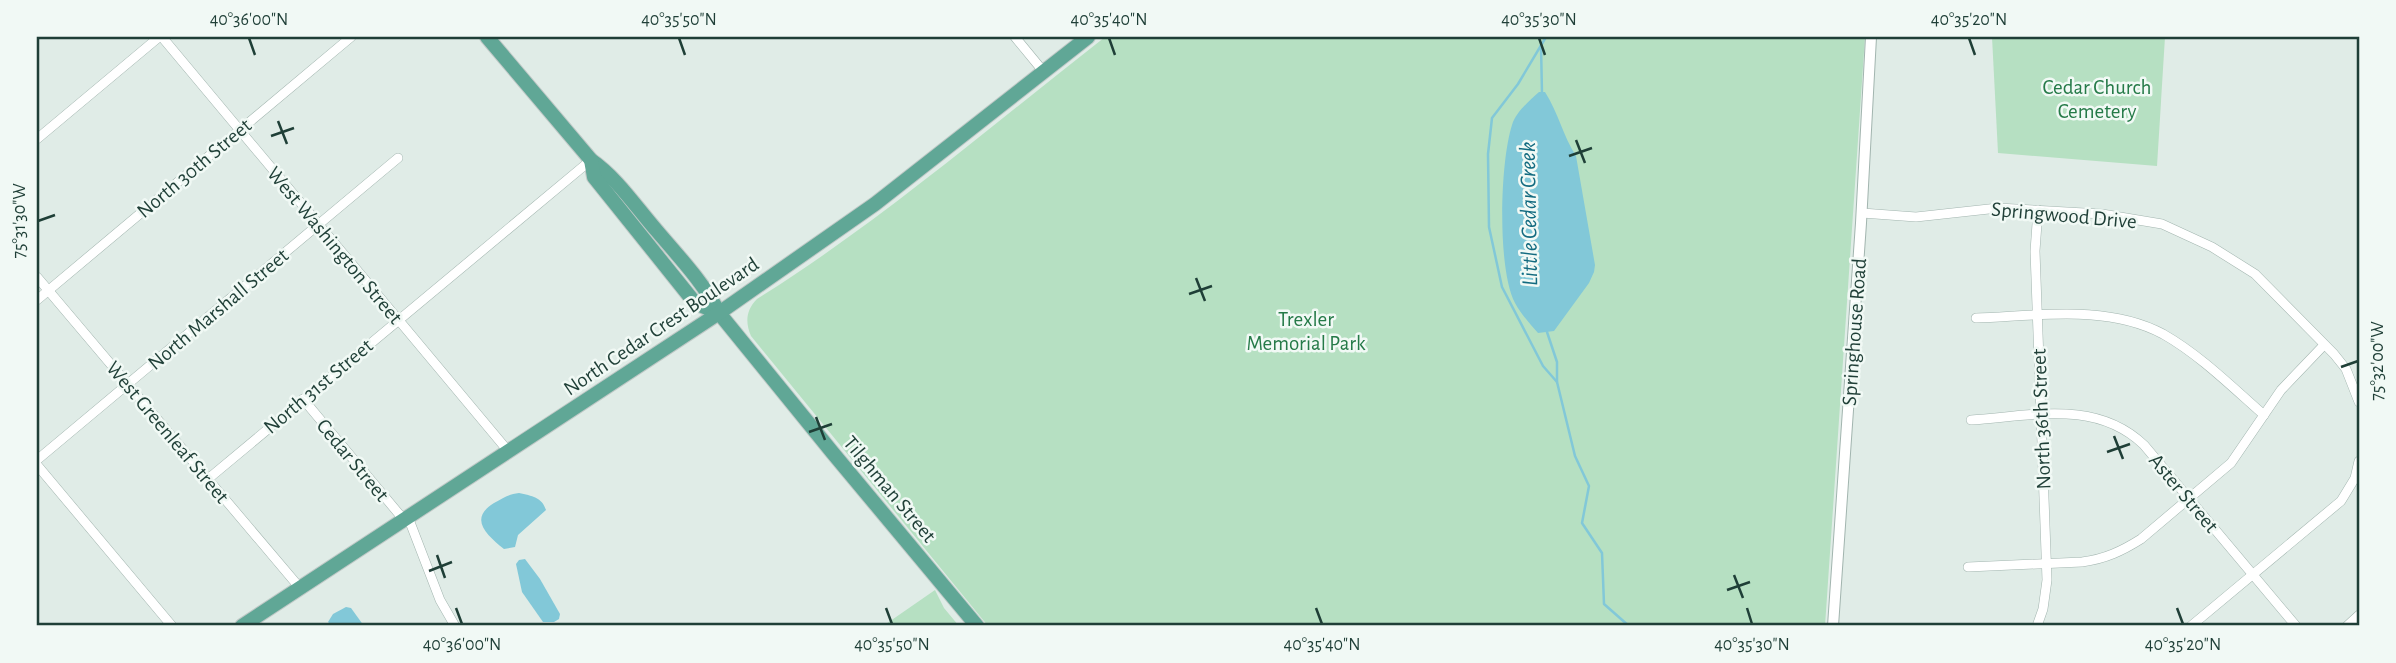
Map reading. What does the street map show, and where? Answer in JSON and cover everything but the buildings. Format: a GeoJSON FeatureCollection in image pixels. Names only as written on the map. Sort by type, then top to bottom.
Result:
{"type":"FeatureCollection","features":[{"type":"Feature","properties":{"kind":"main road","name":"Tilghman Street"},"geometry":{"type":"LineString","coordinates":[[486,37],[591,160],[605,170],[650,223],[710,295],[719,313],[977,626]]}},
{"type":"Feature","properties":{"kind":"main road","name":"North Cedar Crest Boulevard"},"geometry":{"type":"LineString","coordinates":[[242,626],[719,313],[875,204],[1088,37]]}},
{"type":"Feature","properties":{"kind":"street","name":"West Washington Street"},"geometry":{"type":"LineString","coordinates":[[161,37],[509,452]]}},
{"type":"Feature","properties":{"kind":"street"},"geometry":{"type":"LineString","coordinates":[[37,139],[161,37]]}},
{"type":"Feature","properties":{"kind":"street","name":"North 30th Street"},"geometry":{"type":"LineString","coordinates":[[37,300],[351,37]]}},
{"type":"Feature","properties":{"kind":"street"},"geometry":{"type":"LineString","coordinates":[[1015,37],[1044,71]]}},
{"type":"Feature","properties":{"kind":"street","name":"Springhouse Road"},"geometry":{"type":"LineString","coordinates":[[1833,626],[1862,213],[1871,37]]}},
{"type":"Feature","properties":{"kind":"street","name":"North Marshall Street"},"geometry":{"type":"LineString","coordinates":[[37,462],[398,158]]}},
{"type":"Feature","properties":{"kind":"street","name":"North 31st Street"},"geometry":{"type":"LineString","coordinates":[[208,479],[591,160]]}},
{"type":"Feature","properties":{"kind":"street","name":"Springwood Drive"},"geometry":{"type":"LineString","coordinates":[[1862,213],[1916,217],[1981,208],[2038,210],[2102,214],[2161,224],[2189,235],[2255,274],[2346,369],[2359,402]]}},
{"type":"Feature","properties":{"kind":"street","name":"North 36th Street"},"geometry":{"type":"LineString","coordinates":[[2037,626],[2046,597],[2035,251],[2038,210]]}},
{"type":"Feature","properties":{"kind":"street","name":"West Greenleaf Street"},"geometry":{"type":"LineString","coordinates":[[37,276],[300,588]]}},
{"type":"Feature","properties":{"kind":"street"},"geometry":{"type":"LineString","coordinates":[[1976,318],[2102,316],[2130,322],[2162,334],[2197,357],[2264,415]]}},
{"type":"Feature","properties":{"kind":"street"},"geometry":{"type":"LineString","coordinates":[[1968,567],[2097,560],[2126,549],[2231,463],[2281,390],[2324,345]]}},
{"type":"Feature","properties":{"kind":"street","name":"Cedar Street"},"geometry":{"type":"LineString","coordinates":[[303,399],[406,518],[440,600],[455,626]]}},
{"type":"Feature","properties":{"kind":"street","name":"Aster Street"},"geometry":{"type":"LineString","coordinates":[[1971,420],[2090,415],[2124,428],[2144,445],[2296,626]]}},
{"type":"Feature","properties":{"kind":"street"},"geometry":{"type":"LineString","coordinates":[[2191,626],[2341,501],[2355,478],[2359,461]]}},
{"type":"Feature","properties":{"kind":"street"},"geometry":{"type":"LineString","coordinates":[[37,462],[172,626]]}},
{"type":"Feature","properties":{"kind":"street"},"geometry":{"type":"LineString","coordinates":[[2347,626],[2359,615]]}},
{"type":"Feature","properties":{"kind":"green space","name":"Trexler Memorial Park"},"geometry":{"type":"Polygon","coordinates":[[[1105,37],[1865,37],[1825,626],[988,626],[751,336],[748,316],[757,299],[891,206],[1105,37]]]}},
{"type":"Feature","properties":{"kind":"green space","name":"Cedar Church Cemetery"},"geometry":{"type":"Polygon","coordinates":[[[1992,37],[2165,37],[2157,166],[1998,153],[1992,37]]]}},
{"type":"Feature","properties":{"kind":"green space"},"geometry":{"type":"Polygon","coordinates":[[[935,590],[944,608],[959,626],[883,626],[935,590]]]}},
{"type":"Feature","properties":{"kind":"water"},"geometry":{"type":"Polygon","coordinates":[[[1539,92],[1545,92],[1550,100],[1576,156],[1595,265],[1589,283],[1554,331],[1538,333],[1517,307],[1509,287],[1502,215],[1505,164],[1512,125],[1520,111],[1539,92]]]}},
{"type":"Feature","properties":{"kind":"water"},"geometry":{"type":"Polygon","coordinates":[[[519,493],[539,500],[546,510],[518,535],[515,547],[504,549],[483,527],[482,515],[494,503],[519,493]]]}},
{"type":"Feature","properties":{"kind":"water"},"geometry":{"type":"Polygon","coordinates":[[[525,559],[560,614],[559,619],[554,622],[543,622],[522,592],[516,564],[525,559]]]}},
{"type":"Feature","properties":{"kind":"water"},"geometry":{"type":"Polygon","coordinates":[[[346,607],[351,608],[364,626],[332,626],[328,622],[333,614],[346,607]]]}},
{"type":"Feature","properties":{"kind":"waterway","name":"Little Cedar Creek"},"geometry":{"type":"LineString","coordinates":[[1546,37],[1518,84],[1492,118],[1488,154],[1489,227],[1502,287],[1543,366],[1557,382],[1575,456],[1589,486],[1582,523],[1602,553],[1604,604],[1629,626]]}},
{"type":"Feature","properties":{"kind":"waterway","name":"Little Cedar Creek"},"geometry":{"type":"LineString","coordinates":[[1541,45],[1542,94]]}},
{"type":"Feature","properties":{"kind":"waterway","name":"Little Cedar Creek"},"geometry":{"type":"LineString","coordinates":[[1547,332],[1557,362],[1557,382]]}}]}
